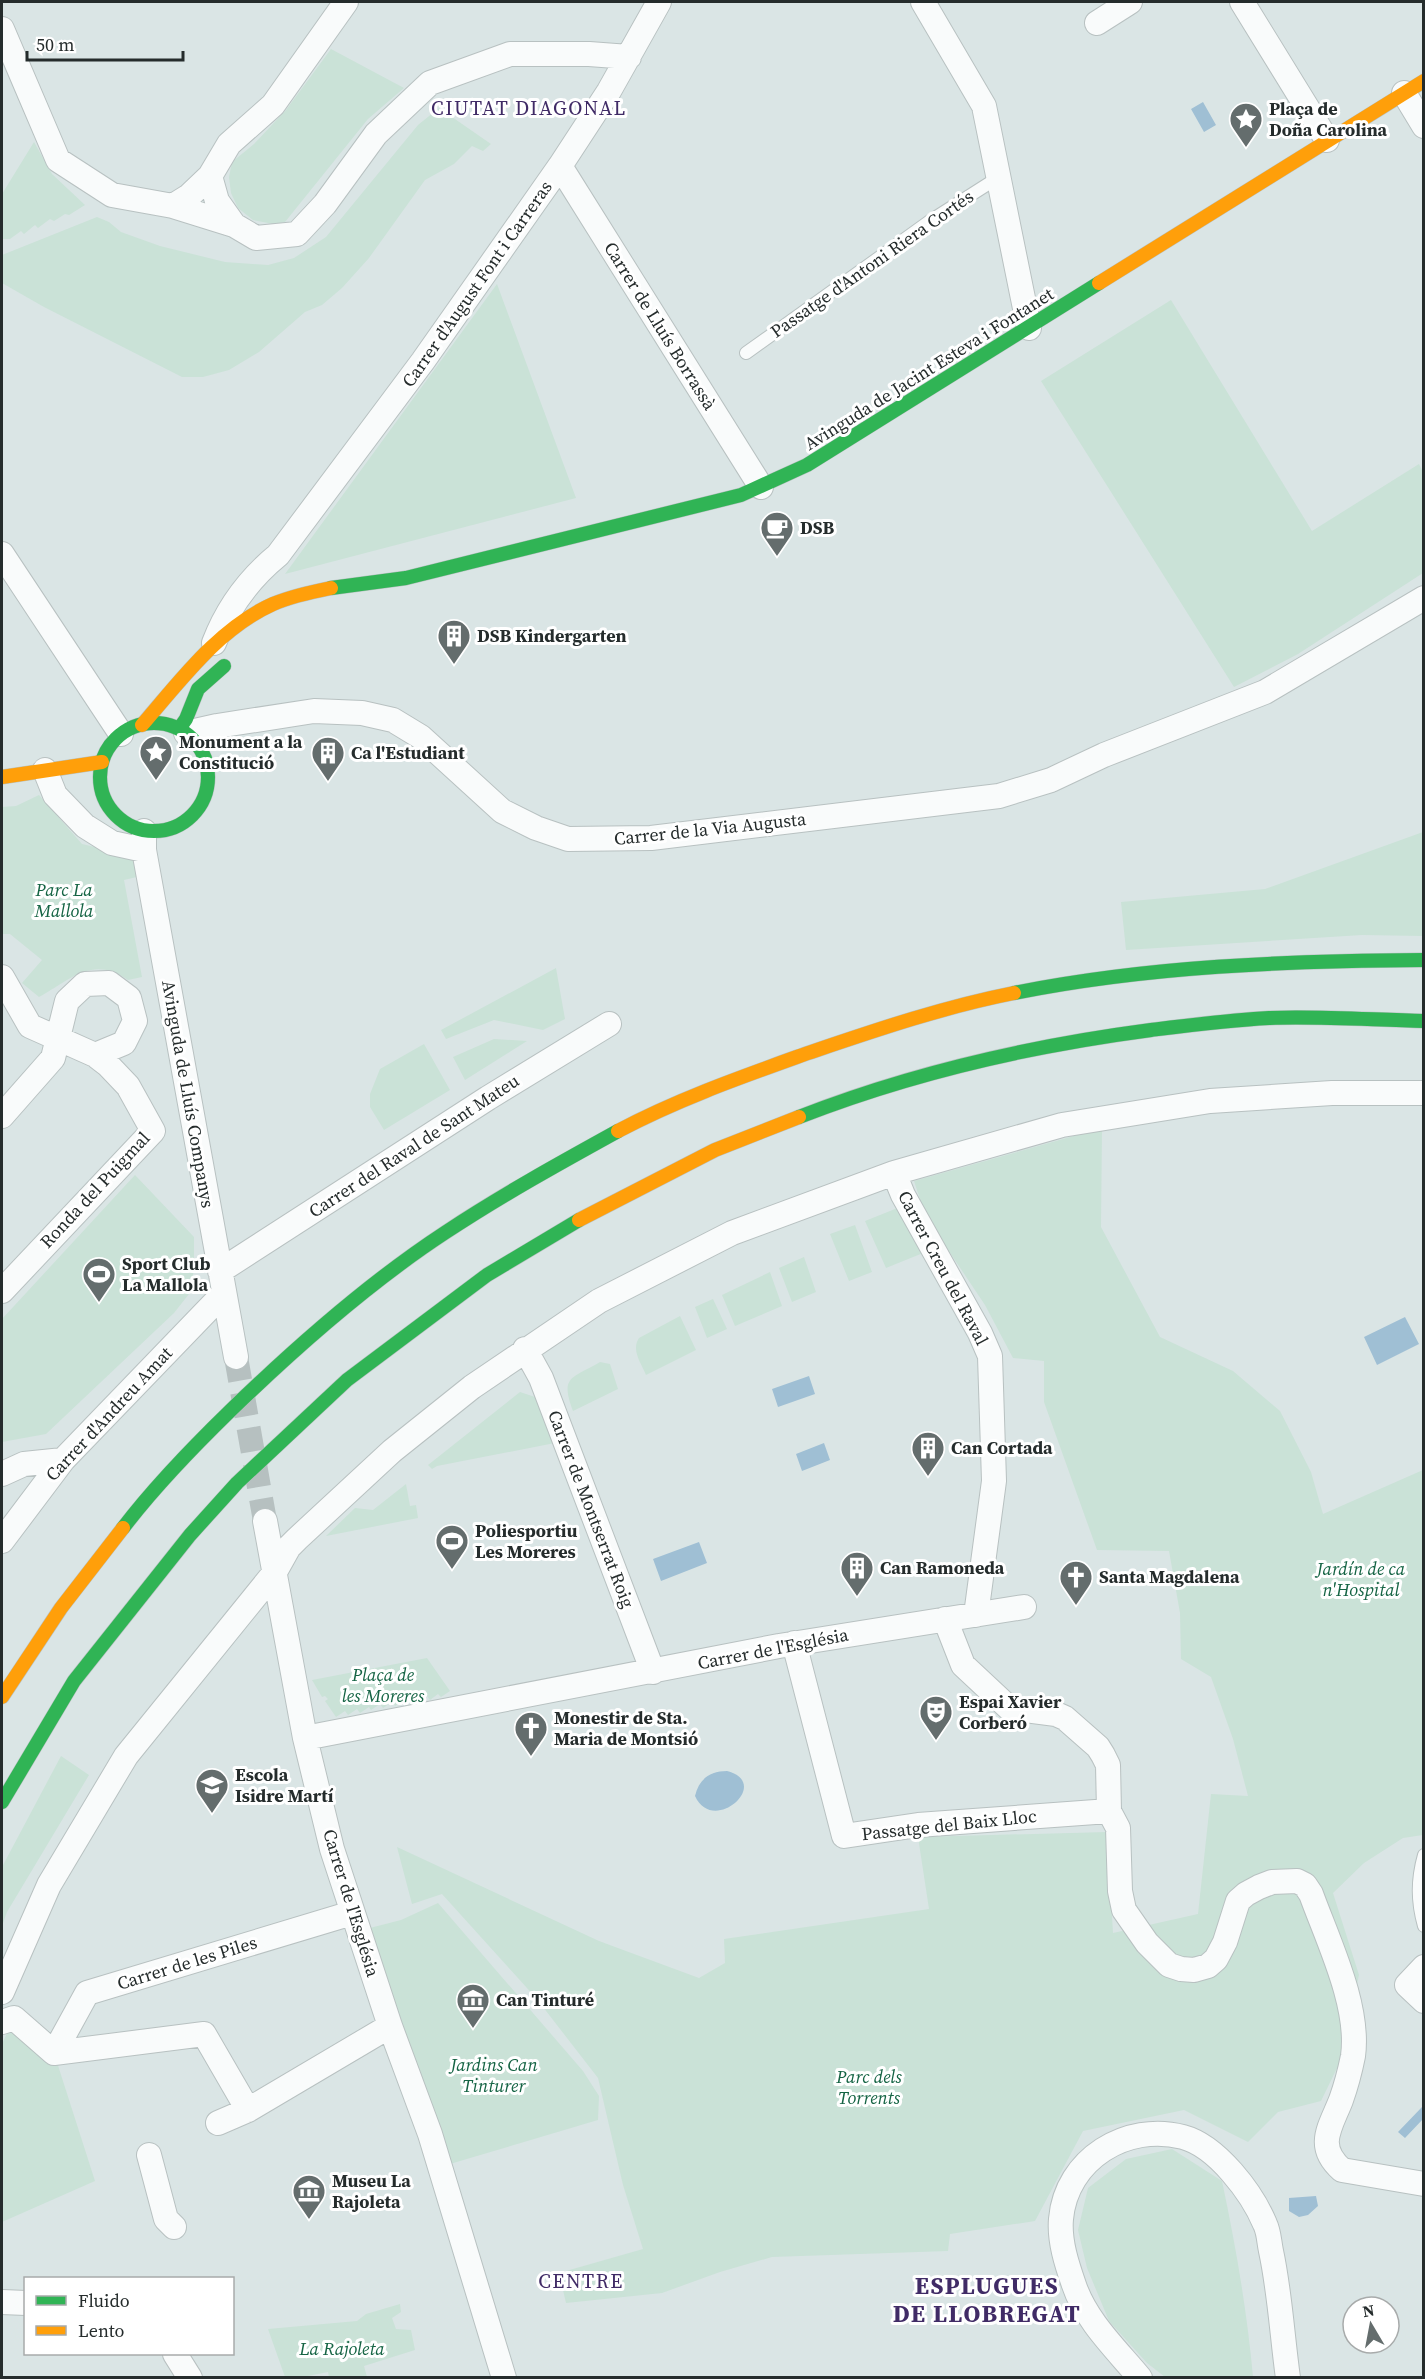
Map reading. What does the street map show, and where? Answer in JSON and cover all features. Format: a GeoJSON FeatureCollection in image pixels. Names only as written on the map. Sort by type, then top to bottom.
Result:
{"type":"FeatureCollection","features":[{"type":"Feature","properties":{"kind":"main road","name":"Avinguda de Jacint Esteva i Fontanet"},"geometry":{"type":"LineString","coordinates":[[347,600],[406,578],[741,495],[807,465],[1414,87]]}},
{"type":"Feature","properties":{"kind":"main road","name":"Avinguda de Jacint Esteva i Fontanet"},"geometry":{"type":"LineString","coordinates":[[132,730],[213,645],[258,612],[290,598],[362,582],[406,578]]}},
{"type":"Feature","properties":{"kind":"main road"},"geometry":{"type":"LineString","coordinates":[[182,731],[198,689],[236,655]]}},
{"type":"Feature","properties":{"kind":"main road"},"geometry":{"type":"LineString","coordinates":[[161,724],[182,731],[198,745],[206,761],[208,787],[202,803],[192,816],[178,826],[161,831],[144,840],[108,806],[101,789],[102,762],[109,747],[132,730],[161,724]]}},
{"type":"Feature","properties":{"kind":"main road"},"geometry":{"type":"LineString","coordinates":[[2,777],[102,762]]}},
{"type":"Feature","properties":{"kind":"main road"},"geometry":{"type":"LineString","coordinates":[[2,1697],[37,1639],[146,1497],[249,1392],[317,1331],[394,1269],[449,1231],[525,1184],[628,1126],[748,1074],[913,1017],[999,997],[1086,980],[1200,966],[1424,960]]}},
{"type":"Feature","properties":{"kind":"main road"},"geometry":{"type":"LineString","coordinates":[[2,1802],[74,1681],[190,1535],[237,1484],[347,1380],[487,1275],[564,1228],[716,1150],[851,1097],[935,1071],[1085,1039],[1205,1023],[1270,1018],[1424,1021]]}},
{"type":"Feature","properties":{"kind":"street"},"geometry":{"type":"LineString","coordinates":[[173,206],[189,196],[210,176],[229,144],[273,105],[346,2]]}},
{"type":"Feature","properties":{"kind":"street","name":"Carrer d'August Font i Carreras"},"geometry":{"type":"LineString","coordinates":[[213,645],[224,618],[262,568],[278,555],[423,361],[560,166],[629,57],[659,2]]}},
{"type":"Feature","properties":{"kind":"street"},"geometry":{"type":"LineString","coordinates":[[923,2],[984,106],[1029,328]]}},
{"type":"Feature","properties":{"kind":"street"},"geometry":{"type":"LineString","coordinates":[[1097,23],[1130,2]]}},
{"type":"Feature","properties":{"kind":"street"},"geometry":{"type":"LineString","coordinates":[[1242,2],[1327,140]]}},
{"type":"Feature","properties":{"kind":"street"},"geometry":{"type":"LineString","coordinates":[[2,29],[58,160],[112,195],[173,206],[234,225],[256,238],[297,234],[325,204],[376,134],[430,83],[510,54],[588,54],[629,57]]}},
{"type":"Feature","properties":{"kind":"street"},"geometry":{"type":"LineString","coordinates":[[1414,87],[1424,126]]}},
{"type":"Feature","properties":{"kind":"street","name":"Carrer de Lluís Borrassà"},"geometry":{"type":"LineString","coordinates":[[560,166],[761,487]]}},
{"type":"Feature","properties":{"kind":"street"},"geometry":{"type":"LineString","coordinates":[[210,176],[217,201],[234,225]]}},
{"type":"Feature","properties":{"kind":"street"},"geometry":{"type":"LineString","coordinates":[[2,554],[132,730]]}},
{"type":"Feature","properties":{"kind":"street","name":"Carrer d'August Font i Carreras"},"geometry":{"type":"LineString","coordinates":[[278,555],[270,578],[270,586],[276,597],[290,598]]}},
{"type":"Feature","properties":{"kind":"street","name":"Carrer de la Via Augusta"},"geometry":{"type":"LineString","coordinates":[[182,731],[314,711],[362,713],[393,720],[421,737],[502,811],[536,828],[568,839],[651,838],[999,796],[1051,780],[1104,755],[1265,692],[1424,598]]}},
{"type":"Feature","properties":{"kind":"street"},"geometry":{"type":"LineString","coordinates":[[45,770],[55,795],[85,826],[112,843],[144,840]]}},
{"type":"Feature","properties":{"kind":"street","name":"Avinguda de Lluís Companys"},"geometry":{"type":"LineString","coordinates":[[144,840],[236,1358]]}},
{"type":"Feature","properties":{"kind":"street","name":"Ronda del Puigmal"},"geometry":{"type":"LineString","coordinates":[[2,977],[30,1026],[95,1055],[128,1086],[153,1131],[2,1291]]}},
{"type":"Feature","properties":{"kind":"street"},"geometry":{"type":"LineString","coordinates":[[2,1116],[53,1058],[67,1000],[85,984],[109,983],[129,998],[135,1021],[124,1043],[95,1055]]}},
{"type":"Feature","properties":{"kind":"street","name":"Carrer del Raval de Sant Mateu"},"geometry":{"type":"LineString","coordinates":[[222,1282],[488,1098],[609,1024]]}},
{"type":"Feature","properties":{"kind":"street"},"geometry":{"type":"LineString","coordinates":[[2,1992],[49,1885],[126,1756],[275,1572],[289,1547],[392,1451],[472,1387],[598,1300],[732,1233],[894,1173],[1062,1125],[1210,1101],[1332,1093],[1424,1093]]}},
{"type":"Feature","properties":{"kind":"street","name":"Carrer Creu del Raval"},"geometry":{"type":"LineString","coordinates":[[894,1173],[903,1196],[980,1333],[990,1356],[994,1481],[976,1615]]}},
{"type":"Feature","properties":{"kind":"street","name":"Carrer d'Andreu Amat"},"geometry":{"type":"LineString","coordinates":[[2,1541],[63,1460],[222,1282]]}},
{"type":"Feature","properties":{"kind":"street","name":"Carrer de Montserrat Roig"},"geometry":{"type":"LineString","coordinates":[[525,1349],[541,1378],[653,1672]]}},
{"type":"Feature","properties":{"kind":"street"},"geometry":{"type":"LineString","coordinates":[[3,1476],[24,1464],[63,1460]]}},
{"type":"Feature","properties":{"kind":"street"},"geometry":{"type":"LineString","coordinates":[[3,1476],[45,1483]]}},
{"type":"Feature","properties":{"kind":"street"},"geometry":{"type":"LineString","coordinates":[[3,1476],[24,1510]]}},
{"type":"Feature","properties":{"kind":"street"},"geometry":{"type":"LineString","coordinates":[[265,1521],[305,1738]]}},
{"type":"Feature","properties":{"kind":"street","name":"Carrer de l'Església"},"geometry":{"type":"LineString","coordinates":[[504,2378],[430,2134],[390,2026],[332,1849],[305,1738],[794,1643],[1024,1607]]}},
{"type":"Feature","properties":{"kind":"street"},"geometry":{"type":"LineString","coordinates":[[945,1619],[963,1665],[1009,1708],[1056,1714],[1065,1718],[1098,1747],[1108,1765],[1109,1811],[1118,1828],[1120,1891],[1124,1910],[1158,1956],[1175,1967],[1194,1970],[1208,1966],[1222,1952],[1238,1901],[1246,1894],[1272,1882],[1297,1881],[1305,1885],[1311,1894],[1352,2009],[1354,2034],[1349,2076],[1327,2131],[1328,2151],[1342,2170],[1424,2184]]}},
{"type":"Feature","properties":{"kind":"street","name":"Passatge del Baix Lloc"},"geometry":{"type":"LineString","coordinates":[[794,1643],[844,1836],[918,1825],[1109,1811]]}},
{"type":"Feature","properties":{"kind":"street","name":"Carrer de les Piles"},"geometry":{"type":"LineString","coordinates":[[54,2053],[87,1993],[352,1913]]}},
{"type":"Feature","properties":{"kind":"street"},"geometry":{"type":"LineString","coordinates":[[1424,1967],[1407,1985],[1424,2001]]}},
{"type":"Feature","properties":{"kind":"street"},"geometry":{"type":"LineString","coordinates":[[2,2022],[14,2018],[54,2053],[204,2034],[248,2110]]}},
{"type":"Feature","properties":{"kind":"street"},"geometry":{"type":"LineString","coordinates":[[218,2123],[248,2110],[390,2026]]}},
{"type":"Feature","properties":{"kind":"street"},"geometry":{"type":"LineString","coordinates":[[1140,2378],[1091,2319],[1074,2287],[1061,2241],[1060,2220],[1064,2199],[1076,2173],[1093,2156],[1133,2135],[1156,2133],[1185,2137],[1217,2156],[1242,2184],[1266,2226],[1276,2273],[1288,2378]]}},
{"type":"Feature","properties":{"kind":"street"},"geometry":{"type":"LineString","coordinates":[[149,2155],[166,2219],[174,2227]]}},
{"type":"Feature","properties":{"kind":"street"},"geometry":{"type":"LineString","coordinates":[[2,2302],[24,2303]]}},
{"type":"Feature","properties":{"kind":"street"},"geometry":{"type":"LineString","coordinates":[[176,2355],[190,2378]]}},
{"type":"Feature","properties":{"kind":"lane","name":"Passatge d'Antoni Riera Cortés"},"geometry":{"type":"LineString","coordinates":[[746,353],[930,220],[999,177]]}},
{"type":"Feature","properties":{"kind":"lane"},"geometry":{"type":"LineString","coordinates":[[1424,1855],[1419,1873],[1417,1895],[1424,1926]]}},
{"type":"Feature","properties":{"kind":"green space"},"geometry":{"type":"Polygon","coordinates":[[[331,49],[404,88],[368,119],[285,222],[273,224],[253,220],[238,208],[231,193],[229,177],[232,162],[254,144],[286,110],[331,49]]]}},
{"type":"Feature","properties":{"kind":"green space"},"geometry":{"type":"Polygon","coordinates":[[[439,108],[491,144],[483,151],[472,146],[454,164],[425,180],[369,258],[342,288],[322,305],[305,312],[259,352],[229,370],[203,377],[182,377],[44,307],[2,283],[2,255],[97,217],[109,222],[121,232],[160,246],[225,262],[268,265],[294,258],[326,237],[418,125],[439,108]]]}},
{"type":"Feature","properties":{"kind":"green space"},"geometry":{"type":"Polygon","coordinates":[[[34,142],[52,174],[85,205],[54,221],[50,219],[38,228],[35,225],[24,234],[21,231],[10,239],[2,239],[2,194],[34,142]]]}},
{"type":"Feature","properties":{"kind":"green space"},"geometry":{"type":"Polygon","coordinates":[[[497,284],[576,498],[285,574],[497,284]]]}},
{"type":"Feature","properties":{"kind":"green space"},"geometry":{"type":"Polygon","coordinates":[[[1171,300],[1312,531],[1419,464],[1423,472],[1423,573],[1298,654],[1234,687],[1041,381],[1171,300]]]}},
{"type":"Feature","properties":{"kind":"green space","name":"Parc La Mallola"},"geometry":{"type":"Polygon","coordinates":[[[39,795],[82,844],[137,857],[141,876],[124,880],[142,977],[128,980],[104,970],[82,972],[39,997],[22,983],[42,960],[10,934],[2,934],[2,807],[16,806],[39,795]]]}},
{"type":"Feature","properties":{"kind":"green space"},"geometry":{"type":"Polygon","coordinates":[[[1423,832],[1423,936],[1362,935],[1126,950],[1121,902],[1265,889],[1423,832]]]}},
{"type":"Feature","properties":{"kind":"green space"},"geometry":{"type":"Polygon","coordinates":[[[556,968],[565,1019],[543,1030],[494,1020],[446,1039],[441,1030],[556,968]]]}},
{"type":"Feature","properties":{"kind":"green space"},"geometry":{"type":"Polygon","coordinates":[[[494,1039],[527,1041],[465,1080],[453,1057],[494,1039]]]}},
{"type":"Feature","properties":{"kind":"green space"},"geometry":{"type":"Polygon","coordinates":[[[424,1044],[450,1090],[384,1130],[370,1107],[370,1094],[380,1069],[424,1044]]]}},
{"type":"Feature","properties":{"kind":"green space","name":"Parc dels Torrents"},"geometry":{"type":"Polygon","coordinates":[[[1102,1128],[1101,1227],[1160,1337],[1233,1371],[1280,1411],[1311,1472],[1323,1514],[1423,1470],[1423,1835],[1403,1838],[1364,1863],[1333,1893],[1359,1975],[1340,2062],[1321,2101],[1278,2112],[1248,2142],[1184,2110],[1083,2131],[1035,2221],[950,2234],[948,2251],[772,2257],[720,2272],[662,2293],[566,2303],[559,2273],[643,2249],[623,2185],[598,2078],[536,1998],[442,1894],[412,1904],[397,1847],[599,1941],[699,1978],[725,1963],[724,1939],[929,1909],[918,1837],[1107,1832],[1113,1933],[1198,1914],[1211,1794],[1248,1796],[1233,1739],[1211,1677],[1181,1659],[1180,1613],[1169,1551],[1097,1550],[1044,1402],[1044,1361],[1013,1358],[985,1305],[926,1217],[914,1181],[1102,1128]]]}},
{"type":"Feature","properties":{"kind":"green space","name":"Sport Club La Mallola"},"geometry":{"type":"Polygon","coordinates":[[[135,1175],[194,1237],[194,1270],[189,1294],[174,1313],[46,1434],[2,1442],[2,1319],[135,1175]]]}},
{"type":"Feature","properties":{"kind":"green space"},"geometry":{"type":"Polygon","coordinates":[[[905,1205],[928,1251],[886,1268],[865,1221],[905,1205]]]}},
{"type":"Feature","properties":{"kind":"green space"},"geometry":{"type":"Polygon","coordinates":[[[855,1225],[872,1272],[849,1281],[830,1234],[855,1225]]]}},
{"type":"Feature","properties":{"kind":"green space"},"geometry":{"type":"Polygon","coordinates":[[[804,1257],[816,1292],[792,1302],[779,1268],[804,1257]]]}},
{"type":"Feature","properties":{"kind":"green space"},"geometry":{"type":"Polygon","coordinates":[[[770,1272],[782,1306],[735,1326],[722,1295],[770,1272]]]}},
{"type":"Feature","properties":{"kind":"green space"},"geometry":{"type":"Polygon","coordinates":[[[713,1299],[727,1329],[707,1338],[695,1307],[713,1299]]]}},
{"type":"Feature","properties":{"kind":"green space"},"geometry":{"type":"Polygon","coordinates":[[[680,1316],[696,1350],[646,1375],[636,1352],[639,1338],[680,1316]]]}},
{"type":"Feature","properties":{"kind":"green space"},"geometry":{"type":"Polygon","coordinates":[[[600,1362],[610,1364],[618,1389],[573,1411],[569,1400],[568,1385],[575,1376],[600,1362]]]}},
{"type":"Feature","properties":{"kind":"green space"},"geometry":{"type":"Polygon","coordinates":[[[520,1392],[544,1400],[560,1442],[437,1466],[432,1469],[428,1465],[520,1392]]]}},
{"type":"Feature","properties":{"kind":"green space"},"geometry":{"type":"Polygon","coordinates":[[[406,1484],[410,1506],[416,1505],[418,1518],[326,1536],[355,1508],[373,1510],[406,1484]]]}},
{"type":"Feature","properties":{"kind":"green space","name":"Plaça de les Moreres"},"geometry":{"type":"Polygon","coordinates":[[[427,1658],[450,1691],[441,1697],[438,1694],[430,1700],[427,1696],[418,1701],[415,1698],[406,1704],[404,1700],[395,1706],[392,1702],[383,1708],[380,1704],[360,1713],[357,1709],[348,1715],[345,1711],[336,1717],[325,1701],[328,1699],[325,1696],[322,1697],[312,1680],[427,1658]]]}},
{"type":"Feature","properties":{"kind":"green space"},"geometry":{"type":"Polygon","coordinates":[[[61,1756],[89,1775],[7,1912],[2,1926],[2,1867],[61,1756]]]}},
{"type":"Feature","properties":{"kind":"green space","name":"Jardins Can Tinturer"},"geometry":{"type":"Polygon","coordinates":[[[438,1903],[583,2071],[599,2096],[598,2120],[450,2164],[366,1929],[401,1920],[438,1903]]]}},
{"type":"Feature","properties":{"kind":"green space"},"geometry":{"type":"Polygon","coordinates":[[[14,2018],[54,2053],[95,2181],[2,2222],[2,2044],[14,2018]]]}},
{"type":"Feature","properties":{"kind":"green space"},"geometry":{"type":"Polygon","coordinates":[[[1172,2149],[1222,2181],[1248,2328],[1253,2377],[1165,2377],[1147,2363],[1109,2321],[1087,2268],[1078,2230],[1088,2188],[1126,2159],[1172,2149]]]}},
{"type":"Feature","properties":{"kind":"green space","name":"La Rajoleta"},"geometry":{"type":"Polygon","coordinates":[[[400,2304],[401,2312],[392,2318],[396,2329],[411,2330],[415,2350],[364,2366],[367,2377],[329,2377],[328,2372],[303,2377],[285,2377],[268,2329],[357,2321],[366,2314],[400,2304]]]}},
{"type":"Feature","properties":{"kind":"water"},"geometry":{"type":"Polygon","coordinates":[[[1203,102],[1216,125],[1204,132],[1191,109],[1203,102]]]}},
{"type":"Feature","properties":{"kind":"water"},"geometry":{"type":"Polygon","coordinates":[[[1405,1317],[1419,1344],[1377,1365],[1364,1337],[1405,1317]]]}},
{"type":"Feature","properties":{"kind":"water"},"geometry":{"type":"Polygon","coordinates":[[[809,1376],[815,1394],[778,1407],[772,1389],[809,1376]]]}},
{"type":"Feature","properties":{"kind":"water"},"geometry":{"type":"Polygon","coordinates":[[[824,1443],[830,1460],[802,1471],[796,1454],[824,1443]]]}},
{"type":"Feature","properties":{"kind":"water"},"geometry":{"type":"Polygon","coordinates":[[[699,1542],[707,1563],[661,1581],[653,1559],[699,1542]]]}},
{"type":"Feature","properties":{"kind":"water"},"geometry":{"type":"Polygon","coordinates":[[[727,1771],[740,1777],[744,1786],[742,1795],[725,1809],[714,1811],[703,1807],[695,1796],[699,1785],[710,1774],[727,1771]]]}},
{"type":"Feature","properties":{"kind":"water"},"geometry":{"type":"Polygon","coordinates":[[[1422,2107],[1423,2119],[1405,2138],[1398,2132],[1422,2107]]]}},
{"type":"Feature","properties":{"kind":"water"},"geometry":{"type":"Polygon","coordinates":[[[1316,2196],[1318,2206],[1308,2215],[1299,2217],[1289,2211],[1289,2198],[1316,2196]]]}},
{"type":"Feature","properties":{"kind":"tunnel"},"geometry":{"type":"LineString","coordinates":[[236,1357],[265,1521]]}},
{"type":"Feature","properties":{"kind":"traffic: fast"},"geometry":{"type":"LineString","coordinates":[[331,588],[406,578],[741,495],[807,465],[1099,283]]}},
{"type":"Feature","properties":{"kind":"traffic: fast"},"geometry":{"type":"LineString","coordinates":[[179,729],[186,719],[198,689],[224,666]]}},
{"type":"Feature","properties":{"kind":"traffic: fast"},"geometry":{"type":"LineString","coordinates":[[154,723],[175,727],[192,739],[204,756],[208,777],[204,798],[192,815],[175,827],[154,831],[133,827],[116,815],[104,798],[100,777],[104,756],[116,739],[133,727],[154,723]]}},
{"type":"Feature","properties":{"kind":"traffic: fast"},"geometry":{"type":"LineString","coordinates":[[1014,993],[1167,971],[1269,964],[1424,960]]}},
{"type":"Feature","properties":{"kind":"traffic: fast"},"geometry":{"type":"LineString","coordinates":[[799,1117],[929,1074],[1016,1053],[1106,1036],[1269,1018],[1424,1021]]}},
{"type":"Feature","properties":{"kind":"traffic: fast"},"geometry":{"type":"LineString","coordinates":[[123,1528],[161,1482],[216,1425],[281,1363],[361,1294],[467,1218],[618,1131]]}},
{"type":"Feature","properties":{"kind":"traffic: fast"},"geometry":{"type":"LineString","coordinates":[[2,1802],[74,1681],[190,1535],[237,1483],[347,1380],[487,1275],[579,1220]]}},
{"type":"Feature","properties":{"kind":"traffic: slow"},"geometry":{"type":"LineString","coordinates":[[1099,283],[1424,81]]}},
{"type":"Feature","properties":{"kind":"traffic: slow"},"geometry":{"type":"LineString","coordinates":[[142,725],[202,657],[235,627],[253,614],[273,604],[294,596],[331,588]]}},
{"type":"Feature","properties":{"kind":"traffic: slow"},"geometry":{"type":"LineString","coordinates":[[2,777],[102,762]]}},
{"type":"Feature","properties":{"kind":"traffic: slow"},"geometry":{"type":"LineString","coordinates":[[618,1131],[688,1098],[808,1053],[936,1012],[1014,993]]}},
{"type":"Feature","properties":{"kind":"traffic: slow"},"geometry":{"type":"LineString","coordinates":[[579,1220],[715,1150],[799,1117]]}},
{"type":"Feature","properties":{"kind":"traffic: slow"},"geometry":{"type":"LineString","coordinates":[[2,1697],[61,1608],[123,1528]]}},
{"type":"Feature","properties":{"kind":"place","name":"Plaça de Doña Carolina"},"geometry":{"type":"Point","coordinates":[1246,148]}},
{"type":"Feature","properties":{"kind":"place","name":"DSB"},"geometry":{"type":"Point","coordinates":[777,557]}},
{"type":"Feature","properties":{"kind":"place","name":"DSB Kindergarten"},"geometry":{"type":"Point","coordinates":[454,665]}},
{"type":"Feature","properties":{"kind":"place","name":"Monument a la Constitució"},"geometry":{"type":"Point","coordinates":[156,781]}},
{"type":"Feature","properties":{"kind":"place","name":"Ca l'Estudiant"},"geometry":{"type":"Point","coordinates":[328,782]}},
{"type":"Feature","properties":{"kind":"place","name":"Sport Club La Mallola"},"geometry":{"type":"Point","coordinates":[99,1303]}},
{"type":"Feature","properties":{"kind":"place","name":"Can Cortada"},"geometry":{"type":"Point","coordinates":[928,1477]}},
{"type":"Feature","properties":{"kind":"place","name":"Poliesportiu Les Moreres"},"geometry":{"type":"Point","coordinates":[452,1570]}},
{"type":"Feature","properties":{"kind":"place","name":"Can Ramoneda"},"geometry":{"type":"Point","coordinates":[857,1597]}},
{"type":"Feature","properties":{"kind":"place","name":"Santa Magdalena"},"geometry":{"type":"Point","coordinates":[1076,1606]}},
{"type":"Feature","properties":{"kind":"place","name":"Espai Xavier Corberó"},"geometry":{"type":"Point","coordinates":[936,1741]}},
{"type":"Feature","properties":{"kind":"place","name":"Monestir de Sta. Maria de Montsió"},"geometry":{"type":"Point","coordinates":[531,1757]}},
{"type":"Feature","properties":{"kind":"place","name":"Escola Isidre Martí"},"geometry":{"type":"Point","coordinates":[212,1814]}},
{"type":"Feature","properties":{"kind":"place","name":"Can Tinturé"},"geometry":{"type":"Point","coordinates":[473,2029]}},
{"type":"Feature","properties":{"kind":"place","name":"Museu La Rajoleta"},"geometry":{"type":"Point","coordinates":[309,2220]}},
{"type":"Feature","properties":{"kind":"district","name":"CIUTAT DIAGONAL"},"geometry":{"type":"Point","coordinates":[529,108]}},
{"type":"Feature","properties":{"kind":"district","name":"CENTRE"},"geometry":{"type":"Point","coordinates":[581,2281]}},
{"type":"Feature","properties":{"kind":"district","name":"ESPLUGUES DE LLOBREGAT"},"geometry":{"type":"Point","coordinates":[987,2300]}},
{"type":"Feature","properties":{"kind":"park label","name":"Jardín de ca n'Hospital"},"geometry":{"type":"Point","coordinates":[1361,1579]}}]}
